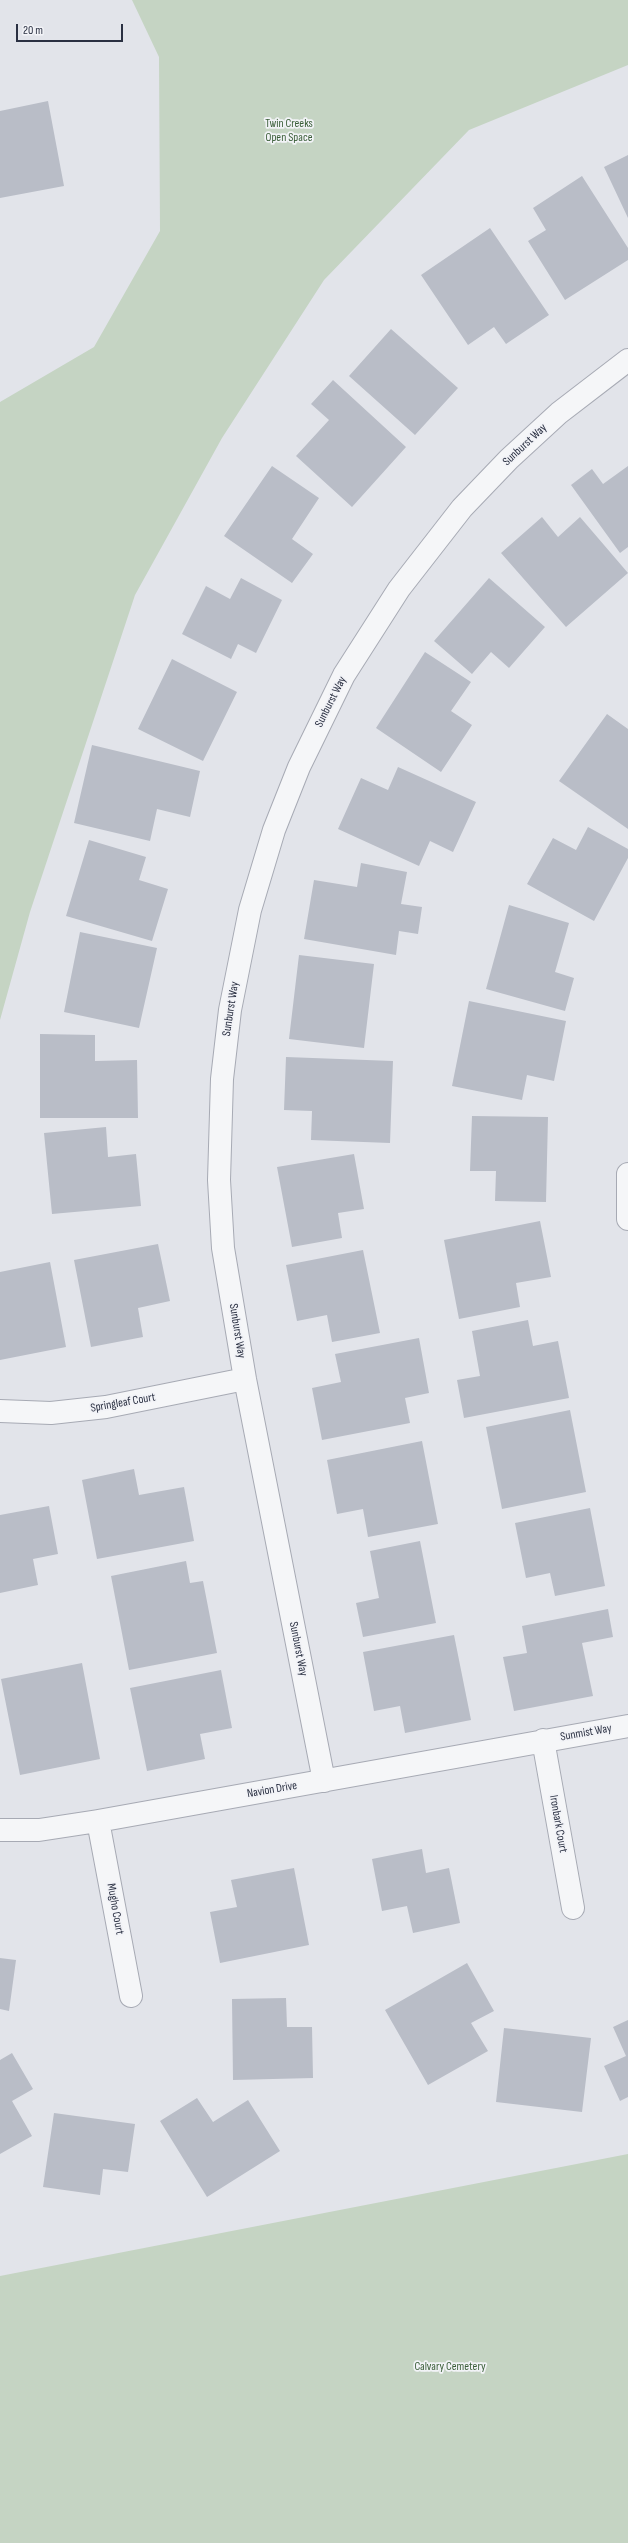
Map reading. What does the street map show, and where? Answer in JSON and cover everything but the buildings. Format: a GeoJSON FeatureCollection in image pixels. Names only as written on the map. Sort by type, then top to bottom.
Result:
{"type":"FeatureCollection","features":[{"type":"Feature","properties":{"kind":"street","name":"Sunburst Way"},"geometry":{"type":"LineString","coordinates":[[324,1781],[245,1379],[223,1248],[219,1180],[222,1079],[230,1010],[250,910],[274,830],[299,766],[344,675],[399,589],[462,508],[510,459],[559,413],[628,360]]}},
{"type":"Feature","properties":{"kind":"street"},"geometry":{"type":"LineString","coordinates":[[628,1174],[628,1219]]}},
{"type":"Feature","properties":{"kind":"street","name":"Springleaf Court"},"geometry":{"type":"LineString","coordinates":[[0,1411],[51,1413],[106,1407],[245,1379]]}},
{"type":"Feature","properties":{"kind":"street","name":"Sunmist Way"},"geometry":{"type":"LineString","coordinates":[[543,1740],[628,1726]]}},
{"type":"Feature","properties":{"kind":"street","name":"Navion Drive"},"geometry":{"type":"LineString","coordinates":[[0,1830],[39,1830],[98,1821],[543,1740]]}},
{"type":"Feature","properties":{"kind":"street","name":"Ironbark Court"},"geometry":{"type":"LineString","coordinates":[[543,1740],[573,1908]]}},
{"type":"Feature","properties":{"kind":"street","name":"Mugho Court"},"geometry":{"type":"LineString","coordinates":[[98,1821],[131,1996]]}},
{"type":"Feature","properties":{"kind":"green space","name":"Twin Creeks Open Space"},"geometry":{"type":"Polygon","coordinates":[[[132,0],[628,0],[628,65],[469,130],[324,280],[222,438],[135,595],[30,912],[0,1020],[0,402],[94,347],[160,231],[159,57],[132,0]]]}},
{"type":"Feature","properties":{"kind":"green space","name":"Calvary Cemetery"},"geometry":{"type":"Polygon","coordinates":[[[628,2154],[628,2543],[0,2543],[0,2276],[628,2154]]]}}]}
